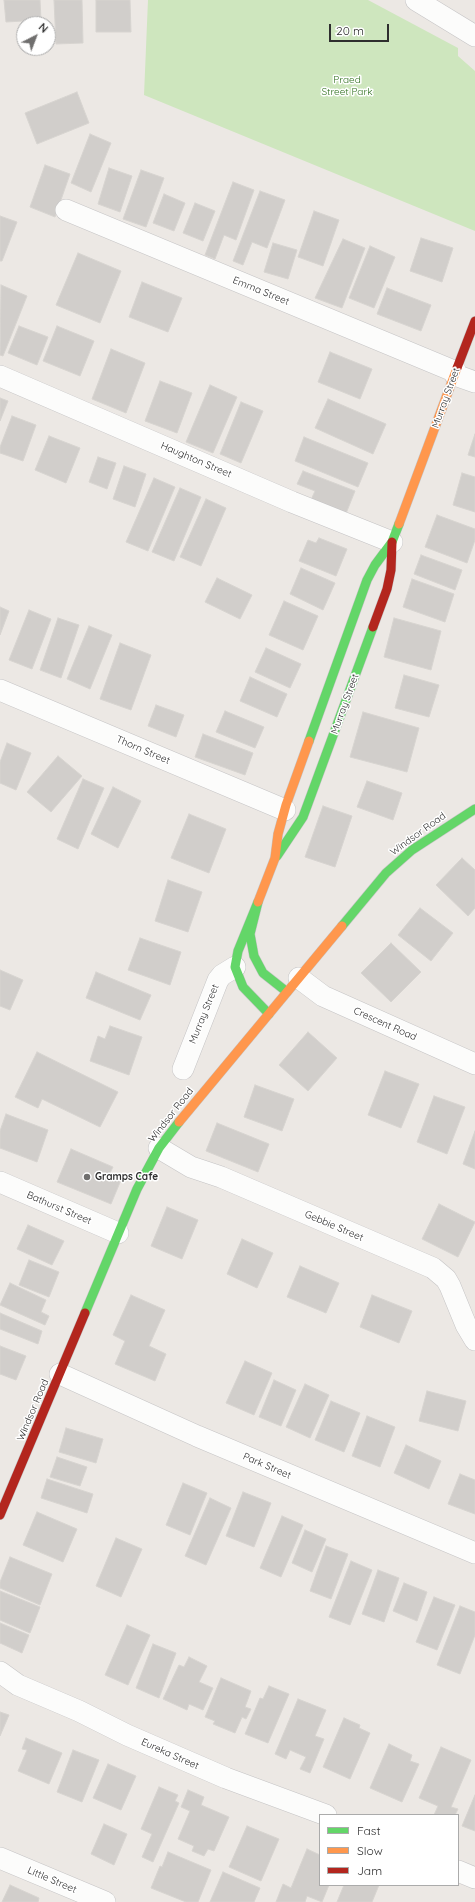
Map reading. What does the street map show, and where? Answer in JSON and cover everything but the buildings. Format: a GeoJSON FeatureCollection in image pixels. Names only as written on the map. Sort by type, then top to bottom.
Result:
{"type":"FeatureCollection","features":[{"type":"Feature","properties":{"kind":"street"},"geometry":{"type":"LineString","coordinates":[[416,0],[475,36]]}},
{"type":"Feature","properties":{"kind":"street","name":"Emma Street"},"geometry":{"type":"LineString","coordinates":[[66,210],[475,382]]}},
{"type":"Feature","properties":{"kind":"street","name":"Murray Street"},"geometry":{"type":"LineString","coordinates":[[275,858],[295,831],[294,813],[367,580],[375,565],[392,542],[475,322]]}},
{"type":"Feature","properties":{"kind":"street","name":"Haughton Street"},"geometry":{"type":"LineString","coordinates":[[0,376],[292,502],[392,542]]}},
{"type":"Feature","properties":{"kind":"street","name":"Murray Street"},"geometry":{"type":"LineString","coordinates":[[182,1069],[218,980],[222,975],[235,966],[238,951],[275,858],[278,834],[294,813],[387,589],[391,570],[392,542]]}},
{"type":"Feature","properties":{"kind":"street","name":"Thorn Street"},"geometry":{"type":"LineString","coordinates":[[0,690],[294,813]]}},
{"type":"Feature","properties":{"kind":"street","name":"Windsor Road"},"geometry":{"type":"LineString","coordinates":[[0,1515],[137,1189],[159,1148],[392,866],[412,850],[475,809]]}},
{"type":"Feature","properties":{"kind":"street","name":"Murray Street"},"geometry":{"type":"LineString","coordinates":[[258,902],[250,934],[252,951],[261,971],[293,985]]}},
{"type":"Feature","properties":{"kind":"street"},"geometry":{"type":"LineString","coordinates":[[235,966],[238,978],[243,987],[269,1014]]}},
{"type":"Feature","properties":{"kind":"street","name":"Crescent Road"},"geometry":{"type":"LineString","coordinates":[[293,985],[323,996],[475,1064]]}},
{"type":"Feature","properties":{"kind":"street","name":"Gebbie Street"},"geometry":{"type":"LineString","coordinates":[[159,1148],[191,1167],[222,1178],[433,1268],[446,1279],[466,1325],[475,1340]]}},
{"type":"Feature","properties":{"kind":"street","name":"Bathurst Street"},"geometry":{"type":"LineString","coordinates":[[0,1182],[118,1233]]}},
{"type":"Feature","properties":{"kind":"street","name":"Park Street"},"geometry":{"type":"LineString","coordinates":[[60,1374],[197,1436],[475,1553]]}},
{"type":"Feature","properties":{"kind":"street","name":"Eureka Street"},"geometry":{"type":"LineString","coordinates":[[0,1672],[9,1684],[79,1710],[127,1735],[226,1778],[323,1814]]}},
{"type":"Feature","properties":{"kind":"street","name":"Little Street"},"geometry":{"type":"LineString","coordinates":[[0,1858],[105,1902]]}},
{"type":"Feature","properties":{"kind":"street"},"geometry":{"type":"LineString","coordinates":[[459,1871],[475,1878]]}},
{"type":"Feature","properties":{"kind":"green space","name":"Praed Street Park"},"geometry":{"type":"Polygon","coordinates":[[[148,0],[368,0],[458,48],[458,56],[475,71],[475,231],[144,95],[148,0]]]}},
{"type":"Feature","properties":{"kind":"traffic: fast"},"geometry":{"type":"LineString","coordinates":[[309,741],[367,580],[375,565],[392,542],[399,524]]}},
{"type":"Feature","properties":{"kind":"traffic: fast"},"geometry":{"type":"LineString","coordinates":[[277,856],[303,817],[373,627]]}},
{"type":"Feature","properties":{"kind":"traffic: fast"},"geometry":{"type":"LineString","coordinates":[[342,926],[386,873],[412,850],[475,809]]}},
{"type":"Feature","properties":{"kind":"traffic: fast"},"geometry":{"type":"LineString","coordinates":[[269,1014],[243,987],[235,967],[238,951],[258,902],[250,934],[254,956],[263,973],[287,992]]}},
{"type":"Feature","properties":{"kind":"traffic: fast"},"geometry":{"type":"LineString","coordinates":[[85,1313],[137,1189],[159,1148],[179,1122]]}},
{"type":"Feature","properties":{"kind":"traffic: slow"},"geometry":{"type":"LineString","coordinates":[[399,524],[457,368]]}},
{"type":"Feature","properties":{"kind":"traffic: slow"},"geometry":{"type":"LineString","coordinates":[[258,902],[275,858],[278,834],[286,805],[309,741]]}},
{"type":"Feature","properties":{"kind":"traffic: slow"},"geometry":{"type":"LineString","coordinates":[[179,1122],[342,926]]}},
{"type":"Feature","properties":{"kind":"traffic: jam"},"geometry":{"type":"LineString","coordinates":[[457,368],[475,321]]}},
{"type":"Feature","properties":{"kind":"traffic: jam"},"geometry":{"type":"LineString","coordinates":[[373,627],[387,589],[391,570],[392,542]]}},
{"type":"Feature","properties":{"kind":"traffic: jam"},"geometry":{"type":"LineString","coordinates":[[0,1515],[85,1313]]}},
{"type":"Feature","properties":{"kind":"place","name":"Gramps Cafe"},"geometry":{"type":"Point","coordinates":[87,1177]}}]}
